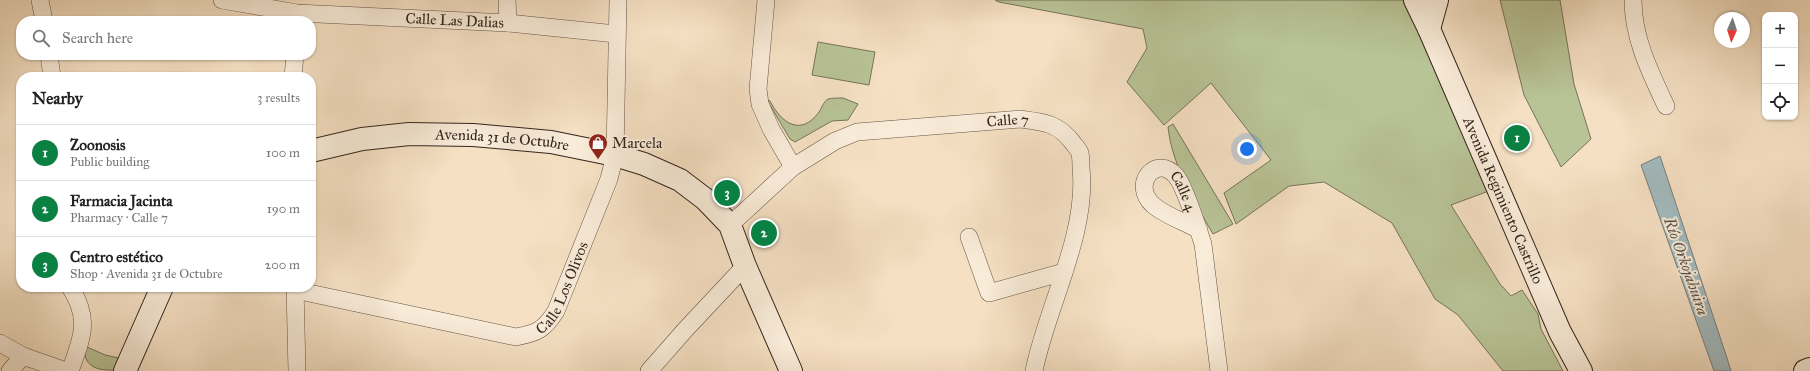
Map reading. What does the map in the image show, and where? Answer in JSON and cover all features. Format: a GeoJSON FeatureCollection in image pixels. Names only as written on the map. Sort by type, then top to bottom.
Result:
{"type":"FeatureCollection","features":[{"type":"Feature","properties":{"kind":"main road","name":"Avenida Regimiento Castrillo"},"geometry":{"type":"LineString","coordinates":[[1415,0],[1429,29],[1560,332],[1581,371]]}},
{"type":"Feature","properties":{"kind":"main road"},"geometry":{"type":"LineString","coordinates":[[1429,29],[1437,0]]}},
{"type":"Feature","properties":{"kind":"main road","name":"Avenida 31 de Octubre"},"geometry":{"type":"LineString","coordinates":[[316,150],[362,139],[408,134],[466,135],[551,142],[616,154],[644,164],[680,180],[705,199],[730,225],[745,266],[791,371]]}},
{"type":"Feature","properties":{"kind":"main road"},"geometry":{"type":"LineString","coordinates":[[124,371],[160,292]]}},
{"type":"Feature","properties":{"kind":"main road"},"geometry":{"type":"LineString","coordinates":[[1805,371],[1810,370]]}},
{"type":"Feature","properties":{"kind":"street"},"geometry":{"type":"LineString","coordinates":[[40,0],[43,16]]}},
{"type":"Feature","properties":{"kind":"street","name":"Calle Las Dalias"},"geometry":{"type":"LineString","coordinates":[[222,0],[297,11],[508,23],[616,34]]}},
{"type":"Feature","properties":{"kind":"street"},"geometry":{"type":"LineString","coordinates":[[507,0],[508,23]]}},
{"type":"Feature","properties":{"kind":"street","name":"Calle Los Olivos"},"geometry":{"type":"LineString","coordinates":[[313,292],[496,333],[516,336],[532,334],[540,330],[556,311],[609,179],[616,154],[616,34],[618,0]]}},
{"type":"Feature","properties":{"kind":"street"},"geometry":{"type":"LineString","coordinates":[[766,0],[758,88],[760,104],[771,129],[793,167]]}},
{"type":"Feature","properties":{"kind":"street"},"geometry":{"type":"LineString","coordinates":[[1633,0],[1637,31],[1644,59],[1666,106]]}},
{"type":"Feature","properties":{"kind":"street"},"geometry":{"type":"LineString","coordinates":[[50,60],[51,72]]}},
{"type":"Feature","properties":{"kind":"street"},"geometry":{"type":"LineString","coordinates":[[293,72],[295,60]]}},
{"type":"Feature","properties":{"kind":"street","name":"Calle 7"},"geometry":{"type":"LineString","coordinates":[[730,225],[793,167],[835,141],[857,132],[1020,119],[1046,122],[1065,132],[1080,152],[1083,184],[1080,212],[1064,272],[1046,324],[1034,371]]}},
{"type":"Feature","properties":{"kind":"street","name":"Calle 4"},"geometry":{"type":"LineString","coordinates":[[1199,230],[1203,244],[1219,371]]}},
{"type":"Feature","properties":{"kind":"street"},"geometry":{"type":"LineString","coordinates":[[969,236],[989,293],[1064,272]]}},
{"type":"Feature","properties":{"kind":"street"},"geometry":{"type":"LineString","coordinates":[[649,371],[684,330],[745,266]]}},
{"type":"Feature","properties":{"kind":"street"},"geometry":{"type":"LineString","coordinates":[[70,371],[79,346],[83,324],[82,309],[73,292]]}},
{"type":"Feature","properties":{"kind":"street"},"geometry":{"type":"LineString","coordinates":[[295,292],[297,371]]}},
{"type":"Feature","properties":{"kind":"street"},"geometry":{"type":"LineString","coordinates":[[0,343],[23,356],[66,371]]}},
{"type":"Feature","properties":{"kind":"street"},"geometry":{"type":"LineString","coordinates":[[10,371],[23,356]]}},
{"type":"Feature","properties":{"kind":"green space"},"geometry":{"type":"Polygon","coordinates":[[[995,0],[1407,0],[1497,188],[1451,205],[1500,284],[1511,296],[1522,290],[1538,314],[1541,329],[1563,371],[1503,371],[1458,315],[1435,299],[1392,223],[1324,182],[1289,186],[1236,224],[1224,193],[1271,160],[1211,83],[1164,125],[1127,82],[1147,48],[1143,29],[995,0]]]}},
{"type":"Feature","properties":{"kind":"green space"},"geometry":{"type":"Polygon","coordinates":[[[1500,0],[1560,0],[1574,84],[1591,139],[1561,167],[1524,95],[1500,0]]]}},
{"type":"Feature","properties":{"kind":"green space"},"geometry":{"type":"Polygon","coordinates":[[[818,42],[875,52],[869,85],[812,75],[818,42]]]}},
{"type":"Feature","properties":{"kind":"green space"},"geometry":{"type":"Polygon","coordinates":[[[843,98],[858,104],[848,120],[832,121],[795,142],[790,139],[767,100],[770,101],[780,116],[786,121],[798,125],[805,124],[812,120],[828,99],[843,98]]]}},
{"type":"Feature","properties":{"kind":"green space"},"geometry":{"type":"Polygon","coordinates":[[[1173,124],[1233,224],[1213,234],[1191,196],[1179,169],[1170,141],[1168,127],[1173,124]]]}},
{"type":"Feature","properties":{"kind":"green space"},"geometry":{"type":"Polygon","coordinates":[[[85,346],[105,355],[119,358],[114,370],[97,368],[88,363],[85,353],[85,346]]]}},
{"type":"Feature","properties":{"kind":"water","name":"Río Orkojahuira"},"geometry":{"type":"Polygon","coordinates":[[[1660,156],[1731,371],[1714,371],[1641,165],[1660,156]]]}},
{"type":"Feature","properties":{"kind":"place","name":"Zoonosis"},"geometry":{"type":"Point","coordinates":[1517,138]}},
{"type":"Feature","properties":{"kind":"place","name":"Marcela"},"geometry":{"type":"Point","coordinates":[598,160]}},
{"type":"Feature","properties":{"kind":"place","name":"Centro estético"},"geometry":{"type":"Point","coordinates":[727,193]}},
{"type":"Feature","properties":{"kind":"place","name":"Farmacia Jacinta"},"geometry":{"type":"Point","coordinates":[764,233]}}]}
